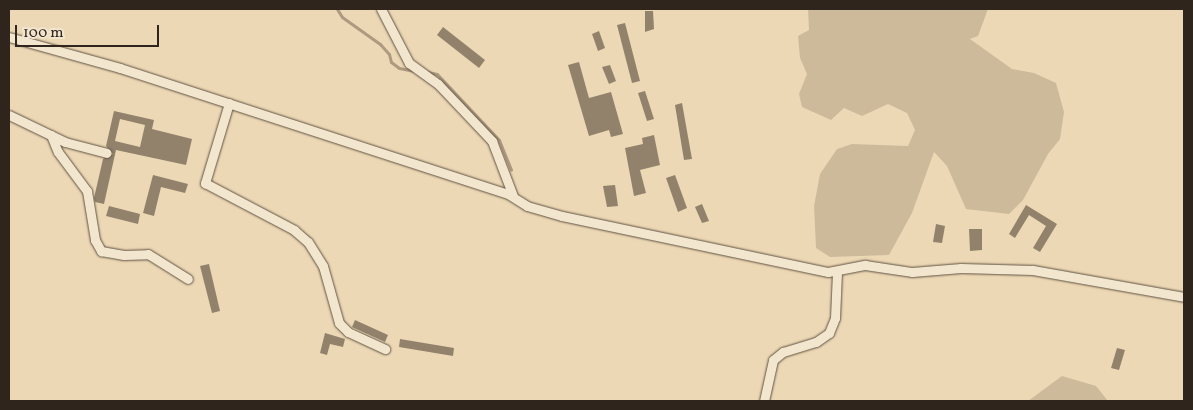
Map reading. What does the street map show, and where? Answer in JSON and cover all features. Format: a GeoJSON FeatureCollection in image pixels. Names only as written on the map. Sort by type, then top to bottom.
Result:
{"type":"FeatureCollection","features":[{"type":"Feature","properties":{"kind":"street"},"geometry":{"type":"LineString","coordinates":[[381,9],[408,63],[438,84],[492,141],[513,196]]}},
{"type":"Feature","properties":{"kind":"street"},"geometry":{"type":"LineString","coordinates":[[9,37],[120,68],[229,103],[475,186],[513,196],[527,206],[562,216],[837,272],[865,265],[912,272],[962,268],[1033,270],[1184,297]]}},
{"type":"Feature","properties":{"kind":"street"},"geometry":{"type":"LineString","coordinates":[[229,103],[204,184],[294,230],[308,242],[323,266],[339,323],[348,332],[385,349]]}},
{"type":"Feature","properties":{"kind":"street"},"geometry":{"type":"LineString","coordinates":[[9,115],[51,135],[107,153]]}},
{"type":"Feature","properties":{"kind":"street"},"geometry":{"type":"LineString","coordinates":[[51,135],[58,152],[87,191],[95,240],[101,251],[124,255],[148,254],[188,279]]}},
{"type":"Feature","properties":{"kind":"street"},"geometry":{"type":"LineString","coordinates":[[764,401],[773,360],[783,352],[816,342],[829,333],[835,318],[837,272]]}},
{"type":"Feature","properties":{"kind":"shaded area"},"geometry":{"type":"Polygon","coordinates":[[[808,9],[988,9],[978,36],[970,39],[1012,69],[1034,73],[1056,83],[1064,112],[1060,139],[1048,154],[1023,200],[1009,214],[966,209],[947,166],[934,152],[912,213],[889,255],[830,257],[816,248],[814,206],[820,174],[837,149],[852,144],[908,146],[915,130],[907,113],[888,104],[862,116],[844,108],[831,120],[802,107],[799,94],[807,74],[800,58],[798,36],[809,30],[808,9]]]}},
{"type":"Feature","properties":{"kind":"shaded area"},"geometry":{"type":"Polygon","coordinates":[[[1062,376],[1096,386],[1108,401],[1028,401],[1062,376]]]}},
{"type":"Feature","properties":{"kind":"building"},"geometry":{"type":"Polygon","coordinates":[[[645,11],[653,11],[654,29],[645,32],[645,11]]]}},
{"type":"Feature","properties":{"kind":"building"},"geometry":{"type":"Polygon","coordinates":[[[625,23],[640,81],[632,83],[617,25],[625,23]]]}},
{"type":"Feature","properties":{"kind":"building"},"geometry":{"type":"Polygon","coordinates":[[[443,27],[485,60],[479,68],[437,35],[443,27]]]}},
{"type":"Feature","properties":{"kind":"building"},"geometry":{"type":"Polygon","coordinates":[[[599,31],[605,48],[598,51],[592,34],[599,31]]]}},
{"type":"Feature","properties":{"kind":"building"},"geometry":{"type":"Polygon","coordinates":[[[579,62],[589,98],[611,92],[623,134],[611,137],[609,130],[589,136],[568,65],[579,62]]]}},
{"type":"Feature","properties":{"kind":"building"},"geometry":{"type":"Polygon","coordinates":[[[610,65],[616,81],[609,84],[602,67],[610,65]]]}},
{"type":"Feature","properties":{"kind":"building"},"geometry":{"type":"Polygon","coordinates":[[[645,91],[654,119],[647,121],[638,93],[645,91]]]}},
{"type":"Feature","properties":{"kind":"building"},"geometry":{"type":"Polygon","coordinates":[[[682,103],[692,159],[684,160],[675,105],[682,103]]]}},
{"type":"Feature","properties":{"kind":"building"},"geometry":{"type":"Polygon","coordinates":[[[114,111],[154,120],[152,129],[192,139],[186,165],[116,150],[104,204],[95,202],[94,198],[103,159],[113,154],[106,146],[114,111]],[[120,119],[115,141],[140,147],[145,125],[120,119]]]}},
{"type":"Feature","properties":{"kind":"building"},"geometry":{"type":"Polygon","coordinates":[[[654,135],[660,165],[640,170],[646,193],[634,196],[625,148],[643,144],[642,138],[654,135]]]}},
{"type":"Feature","properties":{"kind":"building"},"geometry":{"type":"Polygon","coordinates":[[[153,175],[188,184],[185,193],[161,187],[154,216],[143,213],[153,175]]]}},
{"type":"Feature","properties":{"kind":"building"},"geometry":{"type":"Polygon","coordinates":[[[675,175],[687,208],[678,212],[666,178],[675,175]]]}},
{"type":"Feature","properties":{"kind":"building"},"geometry":{"type":"Polygon","coordinates":[[[615,185],[618,206],[607,207],[603,186],[615,185]]]}},
{"type":"Feature","properties":{"kind":"building"},"geometry":{"type":"Polygon","coordinates":[[[702,204],[709,221],[702,223],[695,207],[702,204]]]}},
{"type":"Feature","properties":{"kind":"building"},"geometry":{"type":"Polygon","coordinates":[[[1026,205],[1057,224],[1040,252],[1033,248],[1046,226],[1029,215],[1015,238],[1009,234],[1026,205]]]}},
{"type":"Feature","properties":{"kind":"building"},"geometry":{"type":"Polygon","coordinates":[[[109,206],[140,214],[138,224],[106,216],[109,206]]]}},
{"type":"Feature","properties":{"kind":"building"},"geometry":{"type":"Polygon","coordinates":[[[936,224],[945,226],[942,243],[933,242],[936,224]]]}},
{"type":"Feature","properties":{"kind":"building"},"geometry":{"type":"Polygon","coordinates":[[[969,229],[982,229],[982,250],[970,251],[969,229]]]}},
{"type":"Feature","properties":{"kind":"building"},"geometry":{"type":"Polygon","coordinates":[[[209,264],[220,311],[212,313],[200,266],[209,264]]]}},
{"type":"Feature","properties":{"kind":"building"},"geometry":{"type":"Polygon","coordinates":[[[355,320],[388,335],[385,342],[352,327],[355,320]]]}},
{"type":"Feature","properties":{"kind":"building"},"geometry":{"type":"Polygon","coordinates":[[[325,333],[345,339],[343,347],[330,344],[327,355],[320,353],[325,333]]]}},
{"type":"Feature","properties":{"kind":"building"},"geometry":{"type":"Polygon","coordinates":[[[400,339],[454,348],[453,356],[399,347],[400,339]]]}},
{"type":"Feature","properties":{"kind":"building"},"geometry":{"type":"Polygon","coordinates":[[[1117,348],[1125,350],[1119,370],[1111,368],[1117,348]]]}},
{"type":"Feature","properties":{"kind":"waterway"},"geometry":{"type":"LineString","coordinates":[[337,9],[342,17],[380,44],[389,54],[391,62],[399,68],[415,71]]}},
{"type":"Feature","properties":{"kind":"waterway"},"geometry":{"type":"LineString","coordinates":[[424,71],[437,74],[499,140],[511,170]]}}]}
